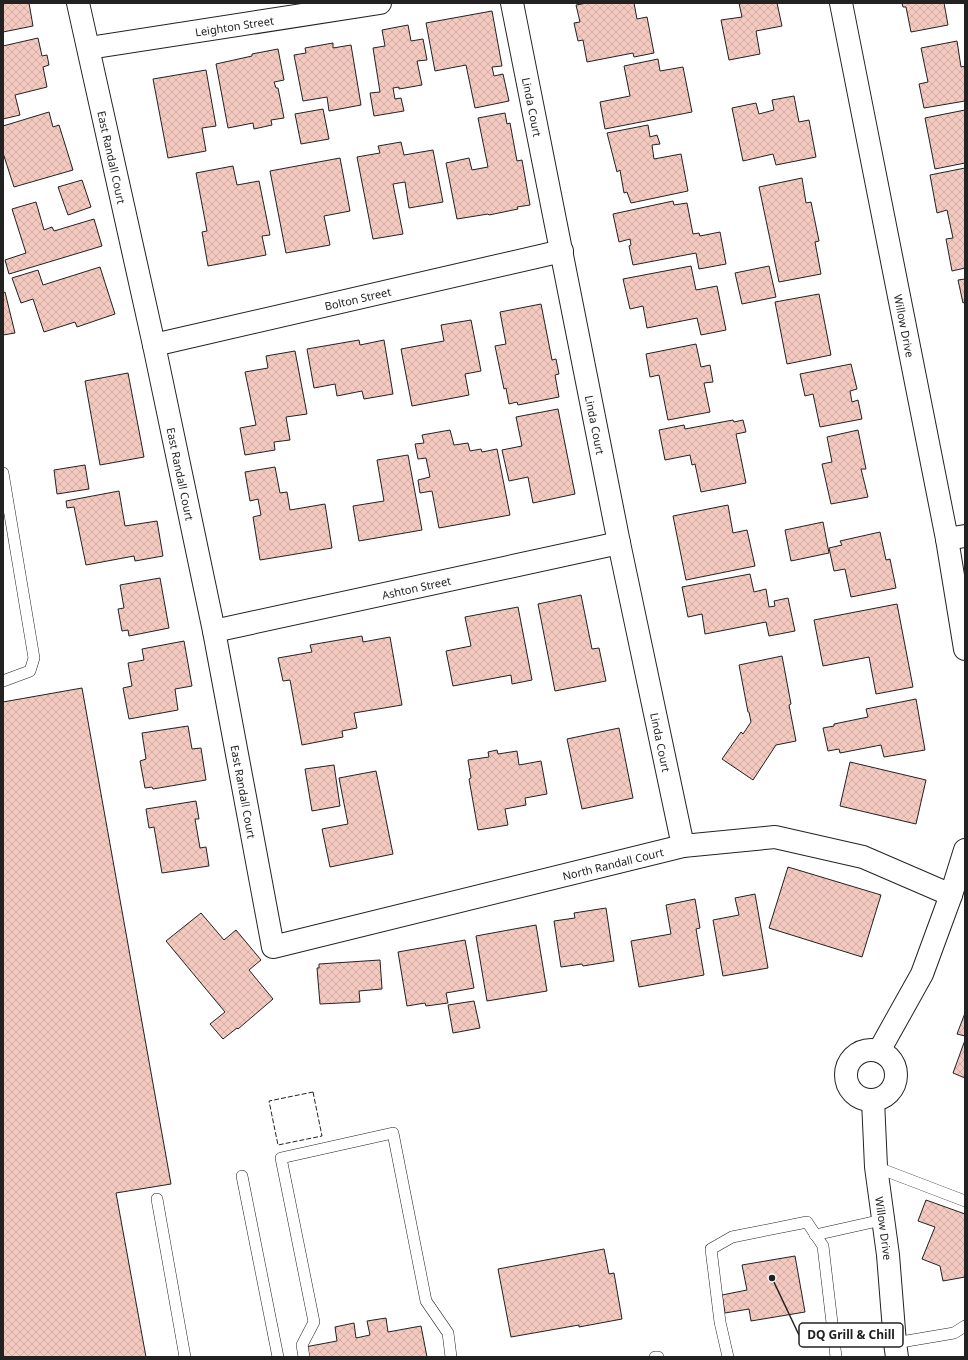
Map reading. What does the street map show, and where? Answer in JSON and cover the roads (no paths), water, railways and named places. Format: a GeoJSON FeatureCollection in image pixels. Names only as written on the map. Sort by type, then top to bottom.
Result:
{"type":"FeatureCollection","features":[{"type":"Feature","properties":{"kind":"street","name":"East Randall Court"},"geometry":{"type":"LineString","coordinates":[[78,3],[154,345],[214,631],[273,947]]}},
{"type":"Feature","properties":{"kind":"street","name":"Leighton Street"},"geometry":{"type":"LineString","coordinates":[[89,48],[380,3]]}},
{"type":"Feature","properties":{"kind":"street","name":"Linda Court"},"geometry":{"type":"LineString","coordinates":[[512,3],[619,543],[683,846]]}},
{"type":"Feature","properties":{"kind":"street","name":"Willow Drive"},"geometry":{"type":"LineString","coordinates":[[841,3],[956,538],[965,649]]}},
{"type":"Feature","properties":{"kind":"street","name":"Bolton Street"},"geometry":{"type":"LineString","coordinates":[[154,345],[562,251]]}},
{"type":"Feature","properties":{"kind":"street","name":"Ashton Street"},"geometry":{"type":"LineString","coordinates":[[214,631],[619,543]]}},
{"type":"Feature","properties":{"kind":"street","name":"North Randall Court"},"geometry":{"type":"LineString","coordinates":[[273,947],[683,846],[775,837],[863,857],[951,895]]}},
{"type":"Feature","properties":{"kind":"street"},"geometry":{"type":"LineString","coordinates":[[879,1051],[922,974],[951,895],[965,850]]}},
{"type":"Feature","properties":{"kind":"street"},"geometry":{"type":"LineString","coordinates":[[863,1051],[879,1051],[887,1055],[892,1062],[896,1078],[893,1086],[888,1093],[881,1098],[873,1100],[857,1096],[851,1090],[846,1075],[850,1060],[863,1051]]}},
{"type":"Feature","properties":{"kind":"street","name":"Willow Drive"},"geometry":{"type":"LineString","coordinates":[[873,1100],[876,1168],[888,1255],[896,1350]]}},
{"type":"Feature","properties":{"kind":"lane"},"geometry":{"type":"LineString","coordinates":[[3,472],[34,658],[30,672],[3,681]]}},
{"type":"Feature","properties":{"kind":"lane"},"geometry":{"type":"LineString","coordinates":[[304,1357],[302,1345],[314,1322],[281,1158],[393,1133],[426,1301],[448,1333],[451,1357]]}},
{"type":"Feature","properties":{"kind":"lane"},"geometry":{"type":"LineString","coordinates":[[876,1168],[965,1201]]}},
{"type":"Feature","properties":{"kind":"lane"},"geometry":{"type":"LineString","coordinates":[[242,1176],[278,1357]]}},
{"type":"Feature","properties":{"kind":"lane"},"geometry":{"type":"LineString","coordinates":[[157,1199],[185,1357]]}},
{"type":"Feature","properties":{"kind":"lane"},"geometry":{"type":"LineString","coordinates":[[815,1235],[882,1220]]}},
{"type":"Feature","properties":{"kind":"lane"},"geometry":{"type":"LineString","coordinates":[[728,1357],[720,1322],[711,1249],[732,1236],[806,1222],[823,1246],[836,1357]]}},
{"type":"Feature","properties":{"kind":"lane"},"geometry":{"type":"LineString","coordinates":[[896,1350],[954,1333],[965,1326]]}},
{"type":"Feature","properties":{"kind":"place","name":"DQ Grill & Chill"},"geometry":{"type":"Point","coordinates":[772,1278]}}]}
